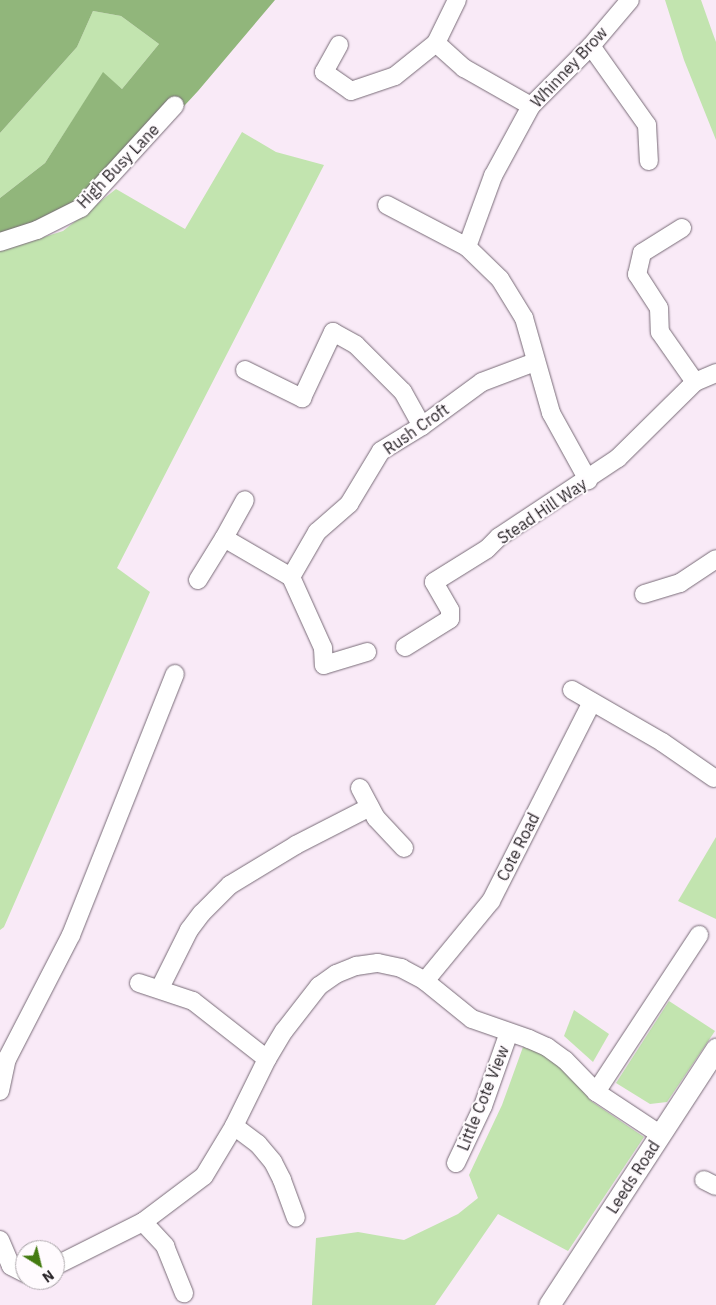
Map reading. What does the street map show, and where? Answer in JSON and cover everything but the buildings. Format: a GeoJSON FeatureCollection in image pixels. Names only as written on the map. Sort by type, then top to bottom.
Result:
{"type":"FeatureCollection","features":[{"type":"Feature","properties":{"kind":"main road","name":"Leeds Road"},"geometry":{"type":"LineString","coordinates":[[549,1305],[716,1049]]}},
{"type":"Feature","properties":{"kind":"street"},"geometry":{"type":"LineString","coordinates":[[339,45],[324,72],[352,91],[395,76],[436,43],[457,0]]}},
{"type":"Feature","properties":{"kind":"street","name":"Whinney Brow"},"geometry":{"type":"LineString","coordinates":[[467,248],[493,176],[531,106],[591,46],[630,0]]}},
{"type":"Feature","properties":{"kind":"street"},"geometry":{"type":"LineString","coordinates":[[436,43],[464,68],[531,106]]}},
{"type":"Feature","properties":{"kind":"street"},"geometry":{"type":"LineString","coordinates":[[591,46],[647,124],[649,161]]}},
{"type":"Feature","properties":{"kind":"street","name":"High Busy Lane"},"geometry":{"type":"LineString","coordinates":[[0,242],[37,230],[81,208],[175,105]]}},
{"type":"Feature","properties":{"kind":"street"},"geometry":{"type":"LineString","coordinates":[[387,205],[467,248],[500,279],[524,318],[550,413],[588,480]]}},
{"type":"Feature","properties":{"kind":"street"},"geometry":{"type":"LineString","coordinates":[[682,228],[642,253],[637,274],[659,308],[660,332],[695,382]]}},
{"type":"Feature","properties":{"kind":"street"},"geometry":{"type":"LineString","coordinates":[[245,370],[302,398],[333,332],[356,345],[403,392],[422,426]]}},
{"type":"Feature","properties":{"kind":"street","name":"Rush Croft"},"geometry":{"type":"LineString","coordinates":[[291,577],[317,532],[349,504],[381,451],[422,426],[482,382],[535,362]]}},
{"type":"Feature","properties":{"kind":"street","name":"Stead Hill Way"},"geometry":{"type":"LineString","coordinates":[[404,647],[450,619],[450,610],[434,582],[487,549],[499,537],[588,480],[618,458],[695,382],[716,373]]}},
{"type":"Feature","properties":{"kind":"street"},"geometry":{"type":"LineString","coordinates":[[198,580],[245,500]]}},
{"type":"Feature","properties":{"kind":"street"},"geometry":{"type":"LineString","coordinates":[[224,538],[291,577],[323,648],[324,664],[368,652]]}},
{"type":"Feature","properties":{"kind":"street"},"geometry":{"type":"LineString","coordinates":[[644,594],[680,583],[716,559]]}},
{"type":"Feature","properties":{"kind":"street"},"geometry":{"type":"LineString","coordinates":[[0,1091],[7,1059],[71,934],[174,674]]}},
{"type":"Feature","properties":{"kind":"street"},"geometry":{"type":"LineString","coordinates":[[572,690],[662,742],[714,778]]}},
{"type":"Feature","properties":{"kind":"street","name":"Cote Road"},"geometry":{"type":"LineString","coordinates":[[426,981],[491,901],[592,702]]}},
{"type":"Feature","properties":{"kind":"street"},"geometry":{"type":"LineString","coordinates":[[360,788],[387,832],[404,848]]}},
{"type":"Feature","properties":{"kind":"street"},"geometry":{"type":"LineString","coordinates":[[160,988],[189,930],[202,913],[230,884],[296,845],[370,807]]}},
{"type":"Feature","properties":{"kind":"street"},"geometry":{"type":"LineString","coordinates":[[596,1092],[699,935]]}},
{"type":"Feature","properties":{"kind":"street"},"geometry":{"type":"LineString","coordinates":[[65,1261],[143,1222],[204,1176],[234,1126],[267,1059],[312,993],[327,979],[345,969],[378,963],[401,968],[426,981],[472,1019],[529,1039],[565,1060],[596,1092],[661,1135]]}},
{"type":"Feature","properties":{"kind":"street"},"geometry":{"type":"LineString","coordinates":[[140,983],[160,988],[197,1004],[267,1059]]}},
{"type":"Feature","properties":{"kind":"street","name":"Little Cote View"},"geometry":{"type":"LineString","coordinates":[[456,1163],[483,1106],[509,1032]]}},
{"type":"Feature","properties":{"kind":"street"},"geometry":{"type":"LineString","coordinates":[[234,1126],[258,1144],[273,1162],[296,1218]]}},
{"type":"Feature","properties":{"kind":"street"},"geometry":{"type":"LineString","coordinates":[[143,1222],[165,1246],[184,1293]]}},
{"type":"Feature","properties":{"kind":"street"},"geometry":{"type":"LineString","coordinates":[[0,1240],[11,1266],[15,1268]]}},
{"type":"Feature","properties":{"kind":"green space"},"geometry":{"type":"Polygon","coordinates":[[[0,0],[275,0],[198,91],[120,175],[38,223],[0,236],[0,198],[45,163],[103,72],[122,89],[159,44],[121,16],[93,11],[77,47],[0,133],[0,0]]]}},
{"type":"Feature","properties":{"kind":"green space"},"geometry":{"type":"Polygon","coordinates":[[[665,0],[701,0],[716,42],[716,140],[684,60],[665,0]]]}},
{"type":"Feature","properties":{"kind":"green space"},"geometry":{"type":"Polygon","coordinates":[[[93,11],[121,16],[159,44],[122,89],[103,73],[45,163],[0,198],[0,133],[77,47],[93,11]]]}},
{"type":"Feature","properties":{"kind":"green space"},"geometry":{"type":"Polygon","coordinates":[[[242,132],[276,152],[324,165],[117,568],[150,592],[4,927],[0,930],[0,251],[63,231],[116,189],[185,229],[242,132]]]}},
{"type":"Feature","properties":{"kind":"green space"},"geometry":{"type":"Polygon","coordinates":[[[716,837],[716,919],[678,901],[716,837]]]}},
{"type":"Feature","properties":{"kind":"green space"},"geometry":{"type":"Polygon","coordinates":[[[669,1001],[715,1031],[667,1102],[650,1104],[616,1083],[669,1001]]]}},
{"type":"Feature","properties":{"kind":"green space"},"geometry":{"type":"Polygon","coordinates":[[[574,1010],[609,1034],[593,1062],[564,1036],[574,1010]]]}},
{"type":"Feature","properties":{"kind":"green space"},"geometry":{"type":"Polygon","coordinates":[[[523,1047],[555,1057],[591,1101],[644,1137],[568,1251],[498,1214],[435,1305],[312,1305],[316,1238],[358,1232],[404,1240],[458,1214],[478,1198],[469,1175],[502,1105],[523,1047]]]}}]}
